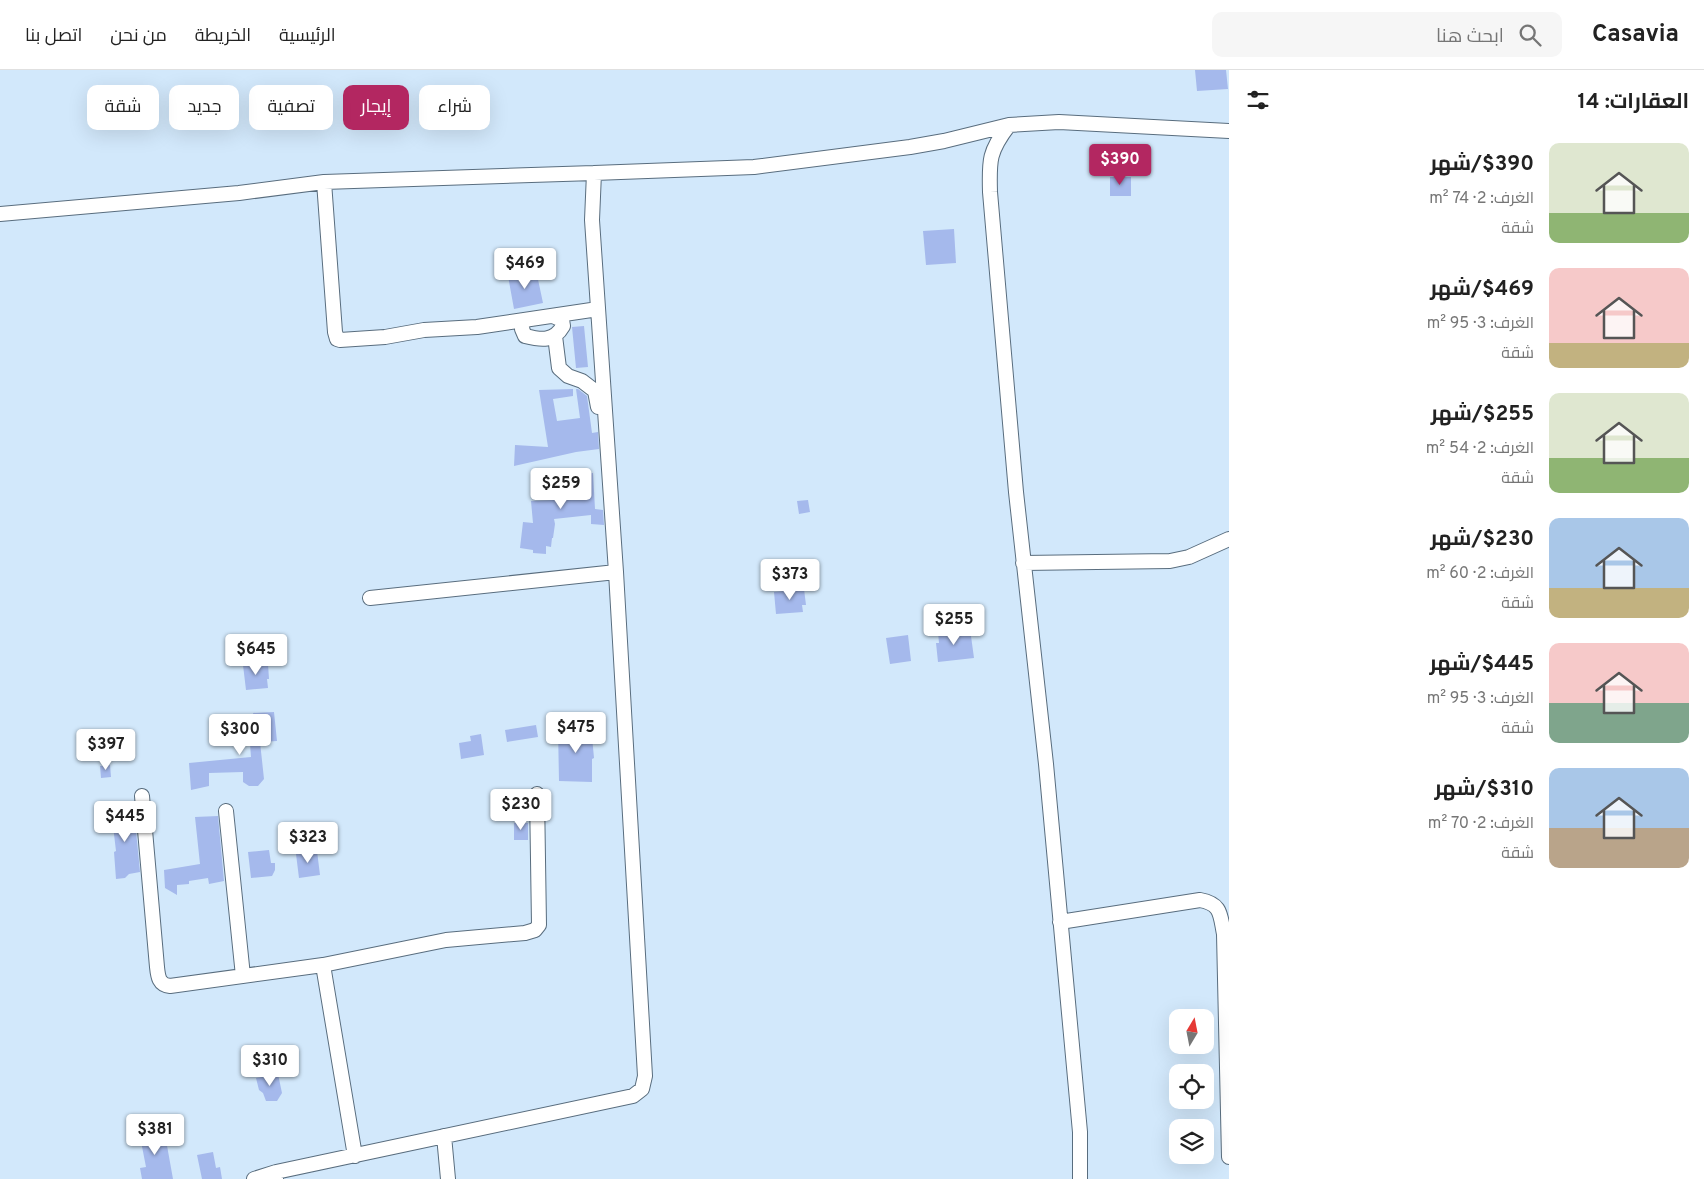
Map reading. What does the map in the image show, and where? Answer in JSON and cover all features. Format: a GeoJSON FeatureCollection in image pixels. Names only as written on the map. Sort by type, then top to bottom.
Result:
{"type":"FeatureCollection","features":[{"type":"Feature","properties":{"kind":"street"},"geometry":{"type":"LineString","coordinates":[[0,214],[239,193],[324,182],[754,167],[910,147],[944,141],[1009,125],[1059,122],[1229,131]]}},
{"type":"Feature","properties":{"kind":"street"},"geometry":{"type":"LineString","coordinates":[[1009,125],[996,141],[991,154],[990,184],[1014,472],[1046,764],[1080,1132],[1080,1179]]}},
{"type":"Feature","properties":{"kind":"street"},"geometry":{"type":"LineString","coordinates":[[254,1179],[276,1176],[444,1136],[633,1096],[642,1089],[646,1076],[616,572],[592,220],[594,173]]}},
{"type":"Feature","properties":{"kind":"street"},"geometry":{"type":"LineString","coordinates":[[324,182],[337,339],[385,337],[424,330],[477,327],[598,309]]}},
{"type":"Feature","properties":{"kind":"street"},"geometry":{"type":"LineString","coordinates":[[523,320],[522,329],[525,336],[536,339],[551,338],[558,335],[563,326],[562,320],[553,316]]}},
{"type":"Feature","properties":{"kind":"street"},"geometry":{"type":"LineString","coordinates":[[555,336],[559,368],[568,376],[582,381],[595,391],[599,408],[606,423]]}},
{"type":"Feature","properties":{"kind":"street"},"geometry":{"type":"LineString","coordinates":[[1023,562],[1170,561],[1189,558],[1229,539]]}},
{"type":"Feature","properties":{"kind":"street"},"geometry":{"type":"LineString","coordinates":[[370,598],[616,572]]}},
{"type":"Feature","properties":{"kind":"street"},"geometry":{"type":"LineString","coordinates":[[142,796],[157,967],[161,982],[164,985],[170,986],[323,965],[446,940],[525,933],[535,930],[539,925],[537,794]]}},
{"type":"Feature","properties":{"kind":"street"},"geometry":{"type":"LineString","coordinates":[[226,811],[243,976]]}},
{"type":"Feature","properties":{"kind":"street"},"geometry":{"type":"LineString","coordinates":[[1060,922],[1200,900],[1210,902],[1216,906],[1220,913],[1224,934],[1229,1157]]}},
{"type":"Feature","properties":{"kind":"street"},"geometry":{"type":"LineString","coordinates":[[323,965],[355,1156]]}},
{"type":"Feature","properties":{"kind":"street"},"geometry":{"type":"LineString","coordinates":[[444,1136],[448,1179]]}},
{"type":"Feature","properties":{"kind":"building"},"geometry":{"type":"Polygon","coordinates":[[[1195,70],[1226,70],[1228,89],[1197,91],[1195,70]]]}},
{"type":"Feature","properties":{"kind":"building"},"geometry":{"type":"Polygon","coordinates":[[[1110,177],[1131,177],[1131,196],[1110,196],[1110,177]]]}},
{"type":"Feature","properties":{"kind":"building"},"geometry":{"type":"Polygon","coordinates":[[[954,229],[956,263],[926,265],[923,231],[954,229]]]}},
{"type":"Feature","properties":{"kind":"building"},"geometry":{"type":"Polygon","coordinates":[[[536,270],[543,303],[514,309],[508,276],[536,270]]]}},
{"type":"Feature","properties":{"kind":"building"},"geometry":{"type":"Polygon","coordinates":[[[584,326],[588,367],[576,368],[572,327],[584,326]]]}},
{"type":"Feature","properties":{"kind":"building"},"geometry":{"type":"Polygon","coordinates":[[[573,389],[573,396],[553,399],[557,421],[580,418],[576,389],[578,389],[587,396],[592,433],[598,432],[599,449],[576,452],[514,466],[515,445],[548,447],[539,390],[573,389]]]}},
{"type":"Feature","properties":{"kind":"building"},"geometry":{"type":"Polygon","coordinates":[[[593,473],[595,509],[603,510],[604,525],[591,524],[591,515],[554,519],[555,524],[551,547],[546,546],[546,554],[533,553],[533,550],[520,548],[523,522],[533,523],[531,501],[553,500],[552,474],[593,473]]]}},
{"type":"Feature","properties":{"kind":"building"},"geometry":{"type":"Polygon","coordinates":[[[808,500],[810,512],[799,514],[797,501],[808,500]]]}},
{"type":"Feature","properties":{"kind":"building"},"geometry":{"type":"Polygon","coordinates":[[[804,589],[806,605],[802,605],[803,612],[776,614],[774,592],[804,589]]]}},
{"type":"Feature","properties":{"kind":"building"},"geometry":{"type":"Polygon","coordinates":[[[967,628],[968,636],[971,636],[974,658],[938,662],[936,643],[939,643],[938,632],[967,628]]]}},
{"type":"Feature","properties":{"kind":"building"},"geometry":{"type":"Polygon","coordinates":[[[908,635],[911,661],[890,664],[886,638],[908,635]]]}},
{"type":"Feature","properties":{"kind":"building"},"geometry":{"type":"Polygon","coordinates":[[[268,664],[268,688],[246,690],[243,665],[268,664]]]}},
{"type":"Feature","properties":{"kind":"building"},"geometry":{"type":"Polygon","coordinates":[[[274,712],[277,741],[260,742],[264,779],[258,786],[249,786],[243,782],[243,772],[209,773],[209,786],[191,790],[189,763],[251,757],[248,717],[254,717],[253,713],[274,712]]]}},
{"type":"Feature","properties":{"kind":"building"},"geometry":{"type":"Polygon","coordinates":[[[536,725],[538,737],[507,742],[505,730],[536,725]]]}},
{"type":"Feature","properties":{"kind":"building"},"geometry":{"type":"Polygon","coordinates":[[[591,726],[594,758],[592,759],[592,782],[559,781],[558,728],[591,726]]]}},
{"type":"Feature","properties":{"kind":"building"},"geometry":{"type":"Polygon","coordinates":[[[481,734],[484,755],[461,759],[459,743],[471,741],[470,736],[481,734]]]}},
{"type":"Feature","properties":{"kind":"building"},"geometry":{"type":"Polygon","coordinates":[[[110,765],[111,777],[101,778],[100,766],[110,765]]]}},
{"type":"Feature","properties":{"kind":"building"},"geometry":{"type":"Polygon","coordinates":[[[122,808],[123,812],[134,810],[140,872],[129,874],[125,878],[116,879],[114,852],[116,851],[111,809],[122,808]]]}},
{"type":"Feature","properties":{"kind":"building"},"geometry":{"type":"Polygon","coordinates":[[[218,816],[224,881],[209,884],[208,878],[189,881],[189,884],[177,885],[177,895],[165,888],[164,870],[200,864],[195,817],[218,816]]]}},
{"type":"Feature","properties":{"kind":"building"},"geometry":{"type":"Polygon","coordinates":[[[514,823],[528,823],[528,840],[514,840],[514,823]]]}},
{"type":"Feature","properties":{"kind":"building"},"geometry":{"type":"Polygon","coordinates":[[[269,850],[271,863],[275,863],[275,870],[272,876],[251,878],[248,852],[269,850]]]}},
{"type":"Feature","properties":{"kind":"building"},"geometry":{"type":"Polygon","coordinates":[[[317,851],[320,875],[299,878],[296,854],[317,851]]]}},
{"type":"Feature","properties":{"kind":"building"},"geometry":{"type":"Polygon","coordinates":[[[278,1074],[282,1093],[277,1101],[266,1101],[263,1093],[259,1090],[256,1078],[278,1074]]]}},
{"type":"Feature","properties":{"kind":"building"},"geometry":{"type":"Polygon","coordinates":[[[160,1127],[162,1141],[166,1140],[173,1179],[142,1179],[140,1168],[146,1167],[139,1131],[160,1127]]]}},
{"type":"Feature","properties":{"kind":"building"},"geometry":{"type":"Polygon","coordinates":[[[213,1152],[216,1168],[220,1167],[222,1179],[202,1179],[197,1155],[213,1152]]]}}]}
